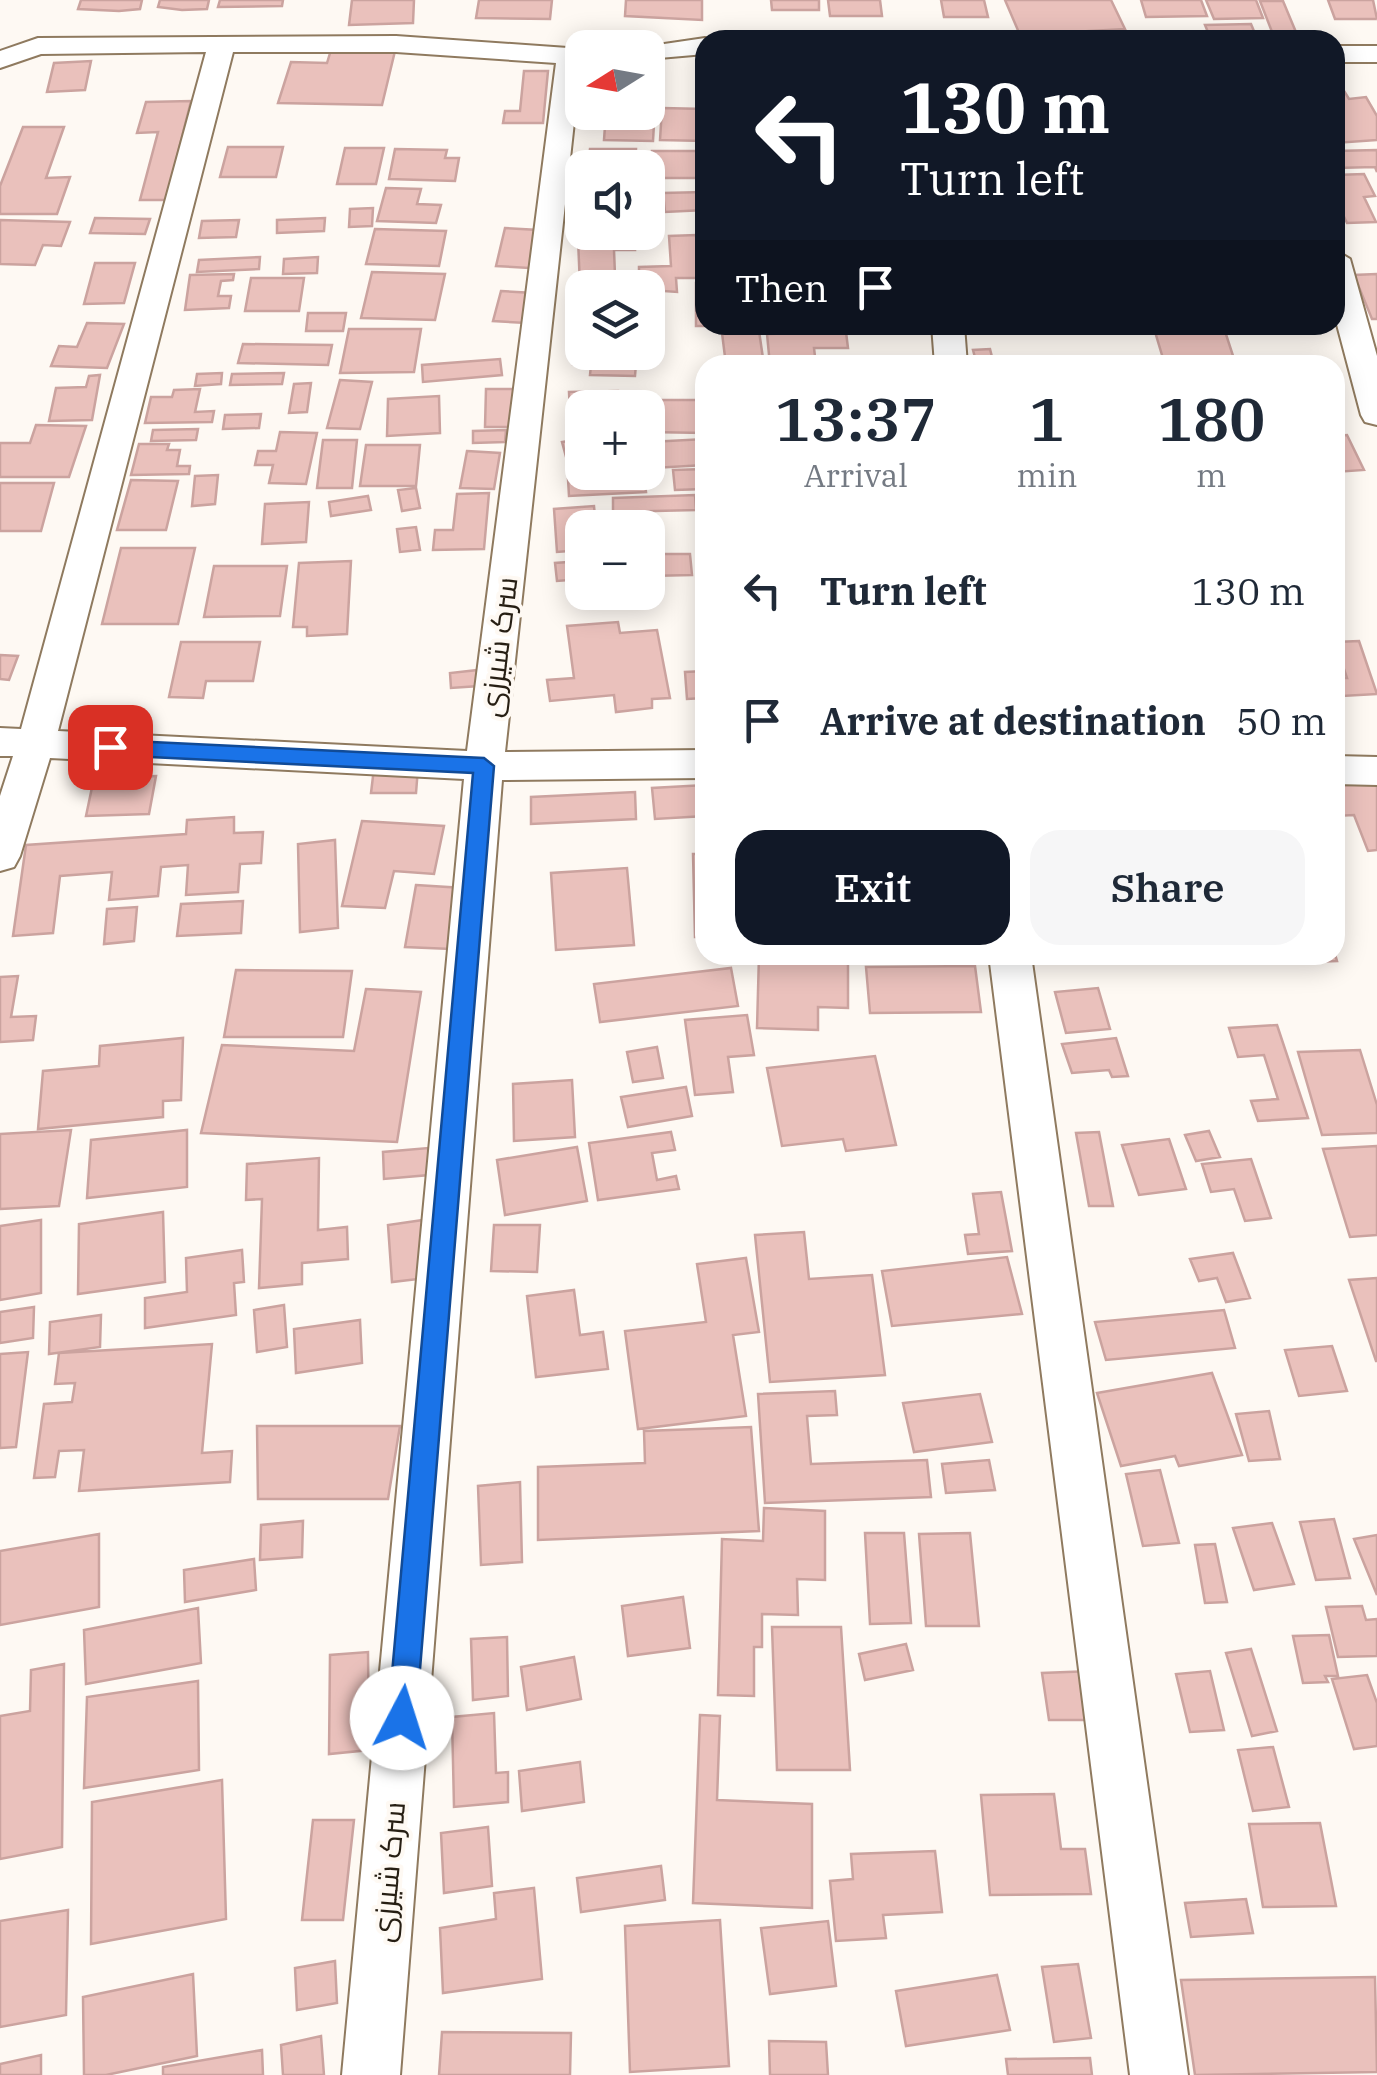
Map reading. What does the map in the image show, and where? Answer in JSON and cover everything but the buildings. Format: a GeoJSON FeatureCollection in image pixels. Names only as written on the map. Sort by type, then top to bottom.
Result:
{"type":"FeatureCollection","features":[{"type":"Feature","properties":{"kind":"street"},"geometry":{"type":"LineString","coordinates":[[0,856],[18,743],[222,44]]}},
{"type":"Feature","properties":{"kind":"street"},"geometry":{"type":"LineString","coordinates":[[0,60],[38,46],[222,44],[396,44],[565,56]]}},
{"type":"Feature","properties":{"kind":"street"},"geometry":{"type":"LineString","coordinates":[[665,50],[695,47]]}},
{"type":"Feature","properties":{"kind":"street"},"geometry":{"type":"LineString","coordinates":[[1345,54],[1377,54]]}},
{"type":"Feature","properties":{"kind":"street","name":"سرک شیرزی"},"geometry":{"type":"LineString","coordinates":[[371,2075],[484,766],[567,130]]}},
{"type":"Feature","properties":{"kind":"street"},"geometry":{"type":"LineString","coordinates":[[1345,296],[1377,414]]}},
{"type":"Feature","properties":{"kind":"street"},"geometry":{"type":"LineString","coordinates":[[18,743],[484,766],[695,764]]}},
{"type":"Feature","properties":{"kind":"street"},"geometry":{"type":"LineString","coordinates":[[1345,770],[1377,771]]}},
{"type":"Feature","properties":{"kind":"street"},"geometry":{"type":"LineString","coordinates":[[1011,965],[1159,2075]]}},
{"type":"Feature","properties":{"kind":"route"},"geometry":{"type":"LineString","coordinates":[[110,747],[484,766],[402,1718]]}}]}
